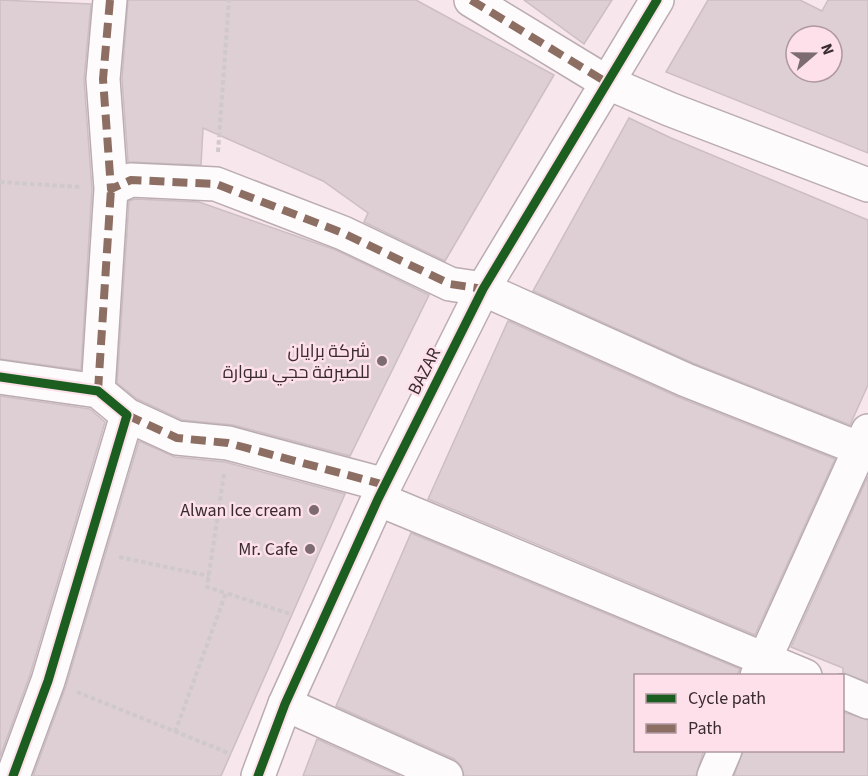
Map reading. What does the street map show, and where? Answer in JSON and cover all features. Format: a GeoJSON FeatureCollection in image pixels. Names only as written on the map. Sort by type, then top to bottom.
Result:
{"type":"FeatureCollection","features":[{"type":"Feature","properties":{"kind":"street"},"geometry":{"type":"LineString","coordinates":[[98,391],[111,189],[103,79],[110,0]]}},
{"type":"Feature","properties":{"kind":"street"},"geometry":{"type":"LineString","coordinates":[[471,0],[606,82],[669,109],[868,184]]}},
{"type":"Feature","properties":{"kind":"street","name":"BAZAR"},"geometry":{"type":"LineString","coordinates":[[248,766],[285,704],[381,492],[483,289],[657,0]]}},
{"type":"Feature","properties":{"kind":"street"},"geometry":{"type":"LineString","coordinates":[[111,189],[131,180],[216,184],[343,233],[450,284],[483,289],[686,380],[865,444],[760,667]]}},
{"type":"Feature","properties":{"kind":"street"},"geometry":{"type":"LineString","coordinates":[[0,377],[98,391],[127,415],[177,438],[228,443],[381,492],[760,667],[799,674]]}},
{"type":"Feature","properties":{"kind":"street"},"geometry":{"type":"LineString","coordinates":[[13,776],[48,681],[127,415]]}},
{"type":"Feature","properties":{"kind":"street"},"geometry":{"type":"LineString","coordinates":[[844,691],[868,702]]}},
{"type":"Feature","properties":{"kind":"street"},"geometry":{"type":"LineString","coordinates":[[285,704],[446,776]]}},
{"type":"Feature","properties":{"kind":"street"},"geometry":{"type":"LineString","coordinates":[[714,776],[724,752]]}},
{"type":"Feature","properties":{"kind":"path"},"geometry":{"type":"LineString","coordinates":[[216,184],[229,0]]}},
{"type":"Feature","properties":{"kind":"path"},"geometry":{"type":"LineString","coordinates":[[0,182],[111,189]]}},
{"type":"Feature","properties":{"kind":"path"},"geometry":{"type":"LineString","coordinates":[[228,443],[207,587],[299,617]]}},
{"type":"Feature","properties":{"kind":"path"},"geometry":{"type":"LineString","coordinates":[[207,535],[214,537]]}},
{"type":"Feature","properties":{"kind":"path"},"geometry":{"type":"LineString","coordinates":[[87,550],[209,576]]}},
{"type":"Feature","properties":{"kind":"path"},"geometry":{"type":"LineString","coordinates":[[175,732],[226,593]]}},
{"type":"Feature","properties":{"kind":"path"},"geometry":{"type":"LineString","coordinates":[[48,681],[175,732],[248,766]]}},
{"type":"Feature","properties":{"kind":"building"},"geometry":{"type":"Polygon","coordinates":[[[0,0],[91,4],[84,80],[92,189],[81,370],[0,359],[0,0]]]}},
{"type":"Feature","properties":{"kind":"building"},"geometry":{"type":"Polygon","coordinates":[[[128,0],[416,0],[554,75],[445,261],[364,222],[368,213],[323,181],[203,128],[201,165],[128,162],[122,79],[128,0]]]}},
{"type":"Feature","properties":{"kind":"building"},"geometry":{"type":"Polygon","coordinates":[[[524,0],[612,0],[584,44],[524,0]]]}},
{"type":"Feature","properties":{"kind":"building"},"geometry":{"type":"Polygon","coordinates":[[[708,0],[800,0],[822,11],[828,0],[868,0],[868,153],[666,72],[708,0]]]}},
{"type":"Feature","properties":{"kind":"building"},"geometry":{"type":"Polygon","coordinates":[[[629,118],[671,138],[868,220],[868,385],[850,425],[693,363],[533,291],[629,118]]]}},
{"type":"Feature","properties":{"kind":"building"},"geometry":{"type":"Polygon","coordinates":[[[135,199],[199,202],[336,250],[429,295],[350,456],[233,425],[182,420],[137,399],[117,383],[129,201],[135,199]]]}},
{"type":"Feature","properties":{"kind":"building"},"geometry":{"type":"Polygon","coordinates":[[[508,321],[678,397],[835,459],[755,635],[428,499],[508,321]]]}},
{"type":"Feature","properties":{"kind":"building"},"geometry":{"type":"Polygon","coordinates":[[[0,396],[90,409],[105,422],[30,675],[0,757],[0,396]]]}},
{"type":"Feature","properties":{"kind":"building"},"geometry":{"type":"Polygon","coordinates":[[[139,441],[175,457],[225,462],[345,494],[221,776],[33,776],[66,686],[139,441]]]}},
{"type":"Feature","properties":{"kind":"building"},"geometry":{"type":"Polygon","coordinates":[[[868,476],[868,682],[843,673],[843,668],[791,647],[868,476]]]}},
{"type":"Feature","properties":{"kind":"building"},"geometry":{"type":"Polygon","coordinates":[[[411,533],[740,669],[738,674],[634,674],[634,752],[703,752],[696,776],[464,776],[461,766],[454,759],[336,706],[411,533]]]}},
{"type":"Feature","properties":{"kind":"building"},"geometry":{"type":"Polygon","coordinates":[[[844,712],[868,720],[868,776],[734,776],[742,752],[844,752],[844,712]]]}},
{"type":"Feature","properties":{"kind":"building"},"geometry":{"type":"Polygon","coordinates":[[[317,739],[400,776],[303,776],[317,739]]]}},
{"type":"Feature","properties":{"kind":"marked path"},"geometry":{"type":"LineString","coordinates":[[110,0],[103,79],[111,189],[131,180],[216,184],[343,233],[450,284],[483,289]]}},
{"type":"Feature","properties":{"kind":"marked path"},"geometry":{"type":"LineString","coordinates":[[471,0],[606,82]]}},
{"type":"Feature","properties":{"kind":"marked path"},"geometry":{"type":"LineString","coordinates":[[98,391],[111,189]]}},
{"type":"Feature","properties":{"kind":"marked path"},"geometry":{"type":"LineString","coordinates":[[127,415],[177,438],[228,443],[385,485]]}},
{"type":"Feature","properties":{"kind":"cycle path"},"geometry":{"type":"LineString","coordinates":[[258,776],[285,704],[378,499],[483,289],[657,0]]}},
{"type":"Feature","properties":{"kind":"cycle path"},"geometry":{"type":"LineString","coordinates":[[0,377],[98,391],[127,415],[48,681],[13,776]]}},
{"type":"Feature","properties":{"kind":"place","name":"شركة برايان للصيرفة حجي سوارة"},"geometry":{"type":"Point","coordinates":[382,361]}},
{"type":"Feature","properties":{"kind":"place","name":"Alwan Ice cream"},"geometry":{"type":"Point","coordinates":[314,510]}},
{"type":"Feature","properties":{"kind":"place","name":"Mr. Cafe"},"geometry":{"type":"Point","coordinates":[310,549]}}]}
